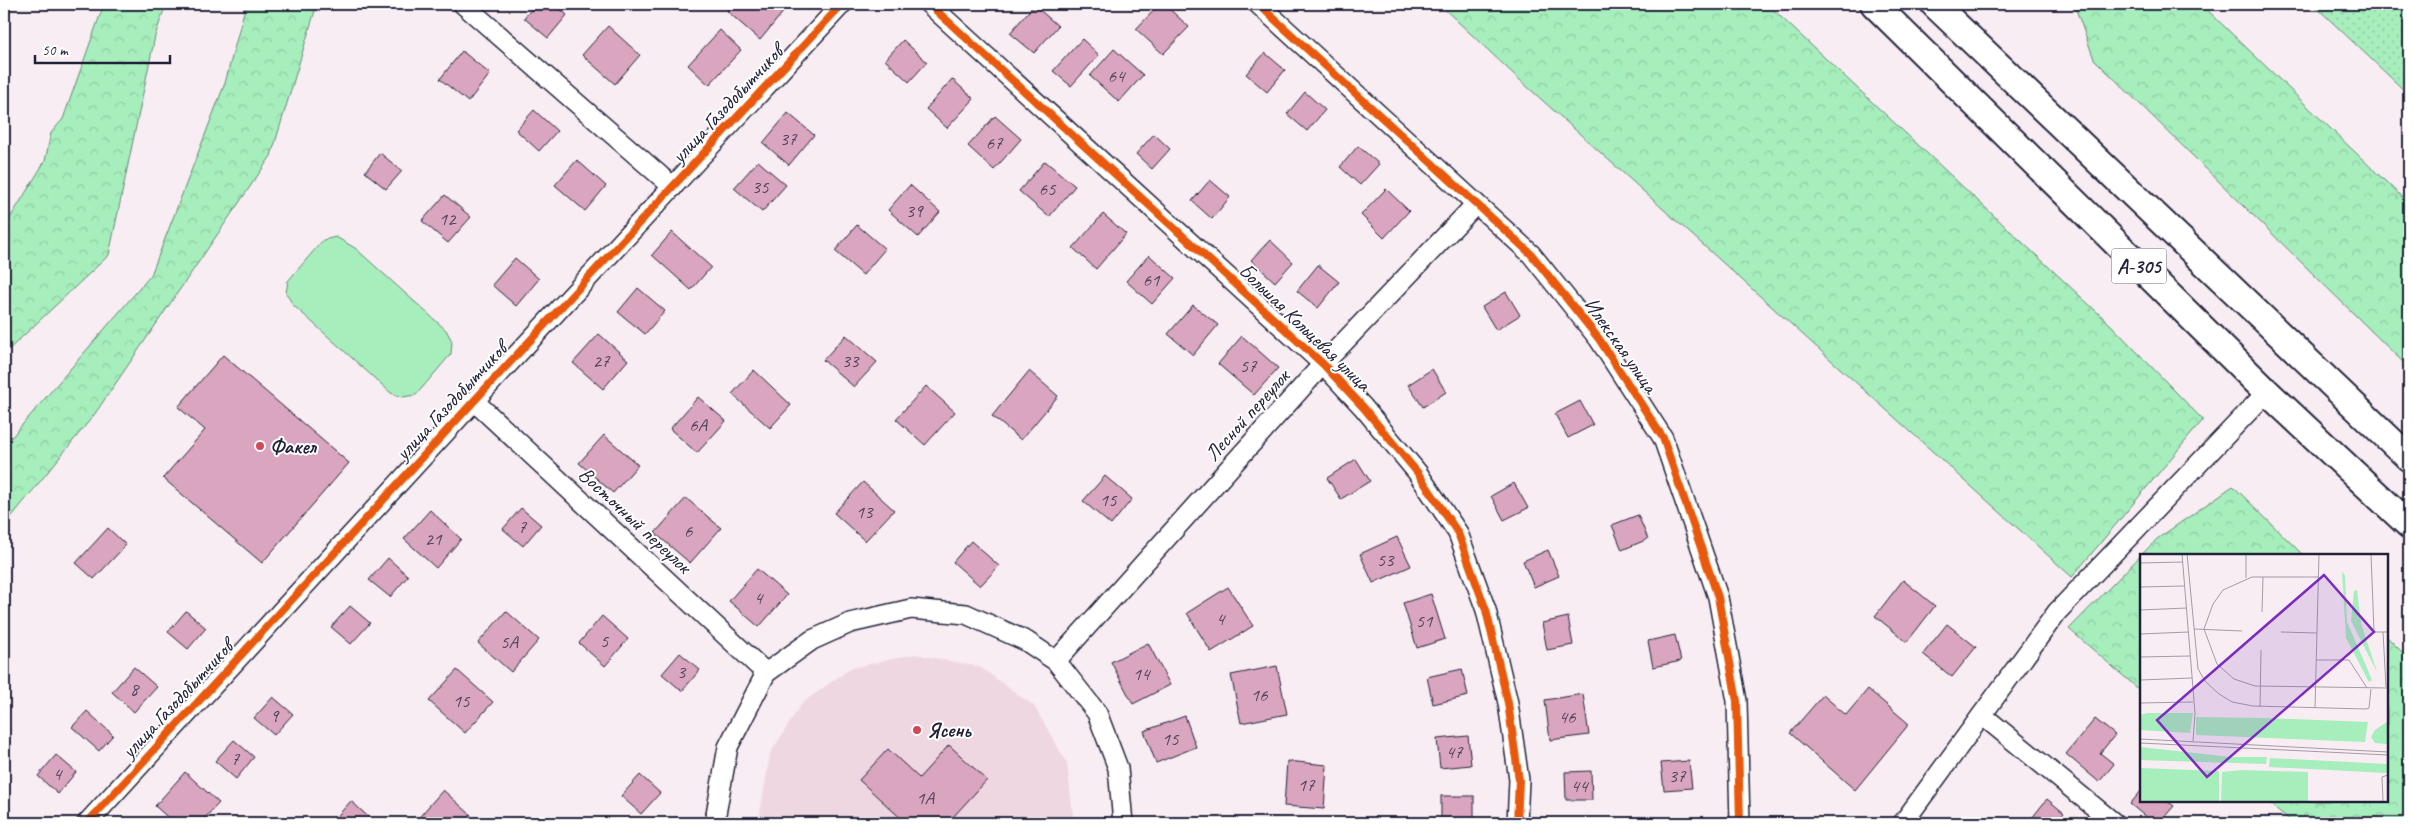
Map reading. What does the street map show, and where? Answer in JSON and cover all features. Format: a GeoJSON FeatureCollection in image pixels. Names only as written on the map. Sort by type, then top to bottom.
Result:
{"type":"FeatureCollection","features":[{"type":"Feature","properties":{"kind":"highway","name":"А-305"},"geometry":{"type":"LineString","coordinates":[[1874,4],[2267,392],[2409,525]]}},
{"type":"Feature","properties":{"kind":"highway","name":"А-305"},"geometry":{"type":"LineString","coordinates":[[1934,4],[2409,458]]}},
{"type":"Feature","properties":{"kind":"street","name":"улица Газодобытчиков"},"geometry":{"type":"LineString","coordinates":[[463,4],[673,187]]}},
{"type":"Feature","properties":{"kind":"street","name":"улица Газодобытчиков"},"geometry":{"type":"LineString","coordinates":[[87,823],[474,400],[842,4]]}},
{"type":"Feature","properties":{"kind":"street","name":"Большая Кольцевая улица"},"geometry":{"type":"LineString","coordinates":[[929,4],[1323,364],[1363,407],[1411,465],[1458,533],[1486,610],[1508,703],[1519,780],[1517,823]]}},
{"type":"Feature","properties":{"kind":"street","name":"Илекская улица"},"geometry":{"type":"LineString","coordinates":[[1258,4],[1531,254],[1600,339],[1663,438],[1718,597],[1737,701],[1742,804],[1740,823]]}},
{"type":"Feature","properties":{"kind":"street","name":"Лесной переулок"},"geometry":{"type":"LineString","coordinates":[[1056,661],[1323,364],[1476,204]]}},
{"type":"Feature","properties":{"kind":"street"},"geometry":{"type":"LineString","coordinates":[[1903,823],[2057,612],[2267,392]]}},
{"type":"Feature","properties":{"kind":"street","name":"Восточный переулок"},"geometry":{"type":"LineString","coordinates":[[474,400],[766,673]]}},
{"type":"Feature","properties":{"kind":"street"},"geometry":{"type":"LineString","coordinates":[[717,823],[716,814],[728,747],[766,673],[812,640],[850,623],[911,609],[966,614],[1026,641],[1056,661],[1097,713],[1118,768],[1122,823]]}},
{"type":"Feature","properties":{"kind":"street"},"geometry":{"type":"LineString","coordinates":[[1982,715],[2114,823]]}},
{"type":"Feature","properties":{"kind":"shaded area","name":"Ясень"},"geometry":{"type":"Polygon","coordinates":[[[915,654],[980,667],[1034,706],[1067,763],[1074,823],[762,823],[760,813],[770,754],[802,703],[851,668],[915,654]]]}},
{"type":"Feature","properties":{"kind":"green space"},"geometry":{"type":"Polygon","coordinates":[[[104,4],[166,4],[155,36],[109,255],[4,354],[4,228],[45,161],[51,133],[63,119],[104,4]]]}},
{"type":"Feature","properties":{"kind":"green space"},"geometry":{"type":"Polygon","coordinates":[[[246,4],[317,4],[271,156],[94,415],[4,526],[4,446],[151,275],[225,83],[246,4]]]}},
{"type":"Feature","properties":{"kind":"green space"},"geometry":{"type":"Polygon","coordinates":[[[1439,4],[1767,4],[2111,325],[2203,420],[2072,577],[1522,82],[1439,4]]]}},
{"type":"Feature","properties":{"kind":"green space"},"geometry":{"type":"Polygon","coordinates":[[[2074,4],[2201,4],[2409,204],[2409,368],[2094,59],[2074,4]]]}},
{"type":"Feature","properties":{"kind":"green space"},"geometry":{"type":"Polygon","coordinates":[[[2313,4],[2409,4],[2409,95],[2313,4]]]}},
{"type":"Feature","properties":{"kind":"green space"},"geometry":{"type":"Polygon","coordinates":[[[336,237],[355,248],[446,330],[452,341],[451,354],[416,395],[402,397],[391,393],[293,305],[286,293],[288,281],[323,240],[336,237]]]}},
{"type":"Feature","properties":{"kind":"green space"},"geometry":{"type":"Polygon","coordinates":[[[2233,486],[2302,554],[2142,554],[2157,539],[2233,486]]]}},
{"type":"Feature","properties":{"kind":"green space"},"geometry":{"type":"Polygon","coordinates":[[[2140,556],[2140,690],[2069,629],[2140,556]]]}},
{"type":"Feature","properties":{"kind":"green space"},"geometry":{"type":"Polygon","coordinates":[[[2388,638],[2409,659],[2409,823],[2293,823],[2268,802],[2388,802],[2388,638]]]}},
{"type":"Feature","properties":{"kind":"building"},"geometry":{"type":"Polygon","coordinates":[[[536,4],[554,4],[567,15],[548,38],[524,18],[536,4]]]}},
{"type":"Feature","properties":{"kind":"building"},"geometry":{"type":"Polygon","coordinates":[[[733,4],[789,5],[760,40],[727,11],[733,4]]]}},
{"type":"Feature","properties":{"kind":"building"},"geometry":{"type":"Polygon","coordinates":[[[1160,4],[1164,4],[1189,27],[1163,54],[1136,29],[1160,4]]]}},
{"type":"Feature","properties":{"kind":"building"},"geometry":{"type":"Polygon","coordinates":[[[1034,5],[1058,26],[1034,53],[1010,33],[1034,5]]]}},
{"type":"Feature","properties":{"kind":"building"},"geometry":{"type":"Polygon","coordinates":[[[608,26],[640,55],[615,84],[582,55],[608,26]]]}},
{"type":"Feature","properties":{"kind":"building"},"geometry":{"type":"Polygon","coordinates":[[[720,30],[741,50],[709,85],[688,65],[720,30]]]}},
{"type":"Feature","properties":{"kind":"building"},"geometry":{"type":"Polygon","coordinates":[[[1082,39],[1099,55],[1071,86],[1053,71],[1082,39]]]}},
{"type":"Feature","properties":{"kind":"building"},"geometry":{"type":"Polygon","coordinates":[[[903,40],[927,62],[909,82],[885,60],[903,40]]]}},
{"type":"Feature","properties":{"kind":"building"},"geometry":{"type":"Polygon","coordinates":[[[1114,49],[1143,75],[1119,102],[1090,76],[1114,49]]]}},
{"type":"Feature","properties":{"kind":"building"},"geometry":{"type":"Polygon","coordinates":[[[462,51],[490,74],[468,102],[440,79],[462,51]]]}},
{"type":"Feature","properties":{"kind":"building"},"geometry":{"type":"Polygon","coordinates":[[[1265,53],[1285,70],[1267,92],[1246,74],[1265,53]]]}},
{"type":"Feature","properties":{"kind":"building"},"geometry":{"type":"Polygon","coordinates":[[[952,79],[974,99],[947,128],[926,109],[952,79]]]}},
{"type":"Feature","properties":{"kind":"building"},"geometry":{"type":"Polygon","coordinates":[[[1305,92],[1325,110],[1307,131],[1287,114],[1305,92]]]}},
{"type":"Feature","properties":{"kind":"building"},"geometry":{"type":"Polygon","coordinates":[[[534,110],[557,131],[539,151],[516,130],[534,110]]]}},
{"type":"Feature","properties":{"kind":"building"},"geometry":{"type":"Polygon","coordinates":[[[788,113],[814,135],[789,165],[763,143],[788,113]]]}},
{"type":"Feature","properties":{"kind":"building"},"geometry":{"type":"Polygon","coordinates":[[[995,116],[1021,139],[994,170],[968,146],[995,116]]]}},
{"type":"Feature","properties":{"kind":"building"},"geometry":{"type":"Polygon","coordinates":[[[1154,134],[1170,149],[1152,169],[1136,154],[1154,134]]]}},
{"type":"Feature","properties":{"kind":"building"},"geometry":{"type":"Polygon","coordinates":[[[1358,146],[1379,164],[1360,185],[1340,167],[1358,146]]]}},
{"type":"Feature","properties":{"kind":"building"},"geometry":{"type":"Polygon","coordinates":[[[380,153],[402,171],[386,189],[365,172],[380,153]]]}},
{"type":"Feature","properties":{"kind":"building"},"geometry":{"type":"Polygon","coordinates":[[[577,160],[606,186],[585,211],[555,185],[577,160]]]}},
{"type":"Feature","properties":{"kind":"building"},"geometry":{"type":"Polygon","coordinates":[[[758,161],[786,185],[762,212],[734,188],[758,161]]]}},
{"type":"Feature","properties":{"kind":"building"},"geometry":{"type":"Polygon","coordinates":[[[1045,161],[1075,186],[1049,217],[1019,191],[1045,161]]]}},
{"type":"Feature","properties":{"kind":"building"},"geometry":{"type":"Polygon","coordinates":[[[1210,180],[1230,197],[1212,219],[1192,201],[1210,180]]]}},
{"type":"Feature","properties":{"kind":"building"},"geometry":{"type":"Polygon","coordinates":[[[910,185],[940,212],[918,237],[888,210],[910,185]]]}},
{"type":"Feature","properties":{"kind":"building"},"geometry":{"type":"Polygon","coordinates":[[[1386,189],[1409,211],[1384,238],[1361,215],[1386,189]]]}},
{"type":"Feature","properties":{"kind":"building"},"geometry":{"type":"Polygon","coordinates":[[[445,195],[471,217],[448,243],[422,221],[445,195]]]}},
{"type":"Feature","properties":{"kind":"building"},"geometry":{"type":"Polygon","coordinates":[[[1103,214],[1126,234],[1096,269],[1073,248],[1103,214]]]}},
{"type":"Feature","properties":{"kind":"building"},"geometry":{"type":"Polygon","coordinates":[[[857,225],[885,249],[863,275],[835,251],[857,225]]]}},
{"type":"Feature","properties":{"kind":"building"},"geometry":{"type":"Polygon","coordinates":[[[672,232],[711,267],[691,290],[652,255],[672,232]]]}},
{"type":"Feature","properties":{"kind":"building"},"geometry":{"type":"Polygon","coordinates":[[[1270,240],[1293,262],[1275,282],[1251,260],[1270,240]]]}},
{"type":"Feature","properties":{"kind":"building"},"geometry":{"type":"Polygon","coordinates":[[[1149,255],[1175,278],[1152,304],[1126,281],[1149,255]]]}},
{"type":"Feature","properties":{"kind":"building"},"geometry":{"type":"Polygon","coordinates":[[[515,258],[539,279],[516,306],[492,285],[515,258]]]}},
{"type":"Feature","properties":{"kind":"building"},"geometry":{"type":"Polygon","coordinates":[[[1318,265],[1339,282],[1318,308],[1297,291],[1318,265]]]}},
{"type":"Feature","properties":{"kind":"building"},"geometry":{"type":"Polygon","coordinates":[[[638,288],[665,311],[645,334],[618,312],[638,288]]]}},
{"type":"Feature","properties":{"kind":"building"},"geometry":{"type":"Polygon","coordinates":[[[1506,292],[1520,315],[1496,330],[1482,307],[1506,292]]]}},
{"type":"Feature","properties":{"kind":"building"},"geometry":{"type":"Polygon","coordinates":[[[1193,305],[1218,325],[1193,355],[1168,334],[1193,305]]]}},
{"type":"Feature","properties":{"kind":"building"},"geometry":{"type":"Polygon","coordinates":[[[599,334],[628,360],[603,389],[573,363],[599,334]]]}},
{"type":"Feature","properties":{"kind":"building"},"geometry":{"type":"Polygon","coordinates":[[[846,335],[877,362],[854,387],[823,360],[846,335]]]}},
{"type":"Feature","properties":{"kind":"building"},"geometry":{"type":"Polygon","coordinates":[[[1242,336],[1278,368],[1254,395],[1218,364],[1242,336]]]}},
{"type":"Feature","properties":{"kind":"building","name":"Факел"},"geometry":{"type":"Polygon","coordinates":[[[223,355],[349,463],[262,563],[163,478],[205,430],[178,407],[223,355]]]}},
{"type":"Feature","properties":{"kind":"building"},"geometry":{"type":"Polygon","coordinates":[[[1432,369],[1446,392],[1423,407],[1408,385],[1432,369]]]}},
{"type":"Feature","properties":{"kind":"building"},"geometry":{"type":"Polygon","coordinates":[[[754,370],[791,405],[770,428],[732,394],[754,370]]]}},
{"type":"Feature","properties":{"kind":"building"},"geometry":{"type":"Polygon","coordinates":[[[1029,371],[1058,396],[1021,440],[992,416],[1029,371]]]}},
{"type":"Feature","properties":{"kind":"building"},"geometry":{"type":"Polygon","coordinates":[[[926,386],[955,412],[925,445],[896,419],[926,386]]]}},
{"type":"Feature","properties":{"kind":"building"},"geometry":{"type":"Polygon","coordinates":[[[698,397],[726,421],[697,453],[670,429],[698,397]]]}},
{"type":"Feature","properties":{"kind":"building"},"geometry":{"type":"Polygon","coordinates":[[[1580,401],[1593,425],[1568,438],[1555,414],[1580,401]]]}},
{"type":"Feature","properties":{"kind":"building"},"geometry":{"type":"Polygon","coordinates":[[[604,435],[638,465],[613,493],[579,463],[604,435]]]}},
{"type":"Feature","properties":{"kind":"building"},"geometry":{"type":"Polygon","coordinates":[[[1356,459],[1370,481],[1341,499],[1327,478],[1356,459]]]}},
{"type":"Feature","properties":{"kind":"building"},"geometry":{"type":"Polygon","coordinates":[[[1105,476],[1132,499],[1111,525],[1083,501],[1105,476]]]}},
{"type":"Feature","properties":{"kind":"building"},"geometry":{"type":"Polygon","coordinates":[[[863,482],[894,510],[865,541],[834,513],[863,482]]]}},
{"type":"Feature","properties":{"kind":"building"},"geometry":{"type":"Polygon","coordinates":[[[1514,483],[1528,508],[1504,520],[1491,496],[1514,483]]]}},
{"type":"Feature","properties":{"kind":"building"},"geometry":{"type":"Polygon","coordinates":[[[686,498],[721,528],[690,563],[655,533],[686,498]]]}},
{"type":"Feature","properties":{"kind":"building"},"geometry":{"type":"Polygon","coordinates":[[[521,508],[541,525],[523,546],[503,529],[521,508]]]}},
{"type":"Feature","properties":{"kind":"building"},"geometry":{"type":"Polygon","coordinates":[[[430,510],[461,539],[436,568],[404,539],[430,510]]]}},
{"type":"Feature","properties":{"kind":"building"},"geometry":{"type":"Polygon","coordinates":[[[1638,515],[1648,539],[1622,550],[1612,525],[1638,515]]]}},
{"type":"Feature","properties":{"kind":"building"},"geometry":{"type":"Polygon","coordinates":[[[108,528],[126,545],[94,579],[76,563],[108,528]]]}},
{"type":"Feature","properties":{"kind":"building"},"geometry":{"type":"Polygon","coordinates":[[[1397,537],[1411,566],[1373,583],[1360,554],[1397,537]]]}},
{"type":"Feature","properties":{"kind":"building"},"geometry":{"type":"Polygon","coordinates":[[[971,541],[999,566],[980,586],[953,562],[971,541]]]}},
{"type":"Feature","properties":{"kind":"building"},"geometry":{"type":"Polygon","coordinates":[[[1548,550],[1559,576],[1534,587],[1523,561],[1548,550]]]}},
{"type":"Feature","properties":{"kind":"building"},"geometry":{"type":"Polygon","coordinates":[[[388,558],[408,576],[390,597],[369,580],[388,558]]]}},
{"type":"Feature","properties":{"kind":"building"},"geometry":{"type":"Polygon","coordinates":[[[757,569],[787,595],[759,627],[729,601],[757,569]]]}},
{"type":"Feature","properties":{"kind":"building"},"geometry":{"type":"Polygon","coordinates":[[[1903,580],[1935,606],[1907,642],[1875,616],[1903,580]]]}},
{"type":"Feature","properties":{"kind":"building"},"geometry":{"type":"Polygon","coordinates":[[[1228,587],[1253,626],[1211,652],[1187,613],[1228,587]]]}},
{"type":"Feature","properties":{"kind":"building"},"geometry":{"type":"Polygon","coordinates":[[[1431,594],[1445,639],[1417,648],[1403,603],[1431,594]]]}},
{"type":"Feature","properties":{"kind":"building"},"geometry":{"type":"Polygon","coordinates":[[[350,606],[370,623],[351,644],[331,627],[350,606]]]}},
{"type":"Feature","properties":{"kind":"building"},"geometry":{"type":"Polygon","coordinates":[[[186,611],[206,628],[188,649],[168,632],[186,611]]]}},
{"type":"Feature","properties":{"kind":"building"},"geometry":{"type":"Polygon","coordinates":[[[506,611],[539,640],[511,672],[478,643],[506,611]]]}},
{"type":"Feature","properties":{"kind":"building"},"geometry":{"type":"Polygon","coordinates":[[[602,616],[628,639],[605,666],[579,643],[602,616]]]}},
{"type":"Feature","properties":{"kind":"building"},"geometry":{"type":"Polygon","coordinates":[[[1568,617],[1573,645],[1547,650],[1542,623],[1568,617]]]}},
{"type":"Feature","properties":{"kind":"building"},"geometry":{"type":"Polygon","coordinates":[[[1947,624],[1976,647],[1952,677],[1923,654],[1947,624]]]}},
{"type":"Feature","properties":{"kind":"building"},"geometry":{"type":"Polygon","coordinates":[[[1675,635],[1681,661],[1653,667],[1648,641],[1675,635]]]}},
{"type":"Feature","properties":{"kind":"building"},"geometry":{"type":"Polygon","coordinates":[[[1148,643],[1170,685],[1133,704],[1111,662],[1148,643]]]}},
{"type":"Feature","properties":{"kind":"building"},"geometry":{"type":"Polygon","coordinates":[[[680,653],[700,670],[682,691],[662,674],[680,653]]]}},
{"type":"Feature","properties":{"kind":"building"},"geometry":{"type":"Polygon","coordinates":[[[1277,666],[1287,714],[1241,723],[1231,675],[1277,666]]]}},
{"type":"Feature","properties":{"kind":"building"},"geometry":{"type":"Polygon","coordinates":[[[134,667],[157,687],[134,712],[112,692],[134,667]]]}},
{"type":"Feature","properties":{"kind":"building"},"geometry":{"type":"Polygon","coordinates":[[[1462,669],[1468,696],[1433,704],[1427,677],[1462,669]]]}},
{"type":"Feature","properties":{"kind":"building"},"geometry":{"type":"Polygon","coordinates":[[[457,670],[493,702],[465,733],[429,701],[457,670]]]}},
{"type":"Feature","properties":{"kind":"building"},"geometry":{"type":"Polygon","coordinates":[[[1868,689],[1909,724],[1855,790],[1790,733],[1823,695],[1846,715],[1868,689]]]}},
{"type":"Feature","properties":{"kind":"building"},"geometry":{"type":"Polygon","coordinates":[[[1583,694],[1589,735],[1550,740],[1545,700],[1583,694]]]}},
{"type":"Feature","properties":{"kind":"building"},"geometry":{"type":"Polygon","coordinates":[[[273,697],[293,714],[274,735],[254,718],[273,697]]]}},
{"type":"Feature","properties":{"kind":"building"},"geometry":{"type":"Polygon","coordinates":[[[87,711],[113,735],[99,751],[72,727],[87,711]]]}},
{"type":"Feature","properties":{"kind":"building"},"geometry":{"type":"Polygon","coordinates":[[[1185,716],[1196,747],[1156,763],[1144,731],[1185,716]]]}},
{"type":"Feature","properties":{"kind":"building"},"geometry":{"type":"Polygon","coordinates":[[[2095,719],[2115,735],[2100,753],[2114,764],[2099,782],[2066,754],[2095,719]]]}},
{"type":"Feature","properties":{"kind":"building"},"geometry":{"type":"Polygon","coordinates":[[[1468,736],[1471,765],[1440,768],[1437,739],[1468,736]]]}},
{"type":"Feature","properties":{"kind":"building"},"geometry":{"type":"Polygon","coordinates":[[[234,740],[254,757],[236,779],[215,761],[234,740]]]}},
{"type":"Feature","properties":{"kind":"building"},"geometry":{"type":"Polygon","coordinates":[[[949,745],[987,780],[953,817],[960,823],[903,823],[905,822],[859,780],[888,749],[919,778],[949,745]]]}},
{"type":"Feature","properties":{"kind":"building"},"geometry":{"type":"Polygon","coordinates":[[[56,755],[76,772],[58,794],[38,776],[56,755]]]}},
{"type":"Feature","properties":{"kind":"building"},"geometry":{"type":"Polygon","coordinates":[[[1287,761],[1327,765],[1324,809],[1284,806],[1287,761]]]}},
{"type":"Feature","properties":{"kind":"building"},"geometry":{"type":"Polygon","coordinates":[[[1689,761],[1692,788],[1664,790],[1661,763],[1689,761]]]}},
{"type":"Feature","properties":{"kind":"building"},"geometry":{"type":"Polygon","coordinates":[[[1591,771],[1592,800],[1566,800],[1565,772],[1591,771]]]}},
{"type":"Feature","properties":{"kind":"building"},"geometry":{"type":"Polygon","coordinates":[[[185,772],[219,803],[200,823],[174,823],[155,806],[185,772]]]}},
{"type":"Feature","properties":{"kind":"building"},"geometry":{"type":"Polygon","coordinates":[[[640,775],[660,793],[641,814],[621,796],[640,775]]]}},
{"type":"Feature","properties":{"kind":"building"},"geometry":{"type":"Polygon","coordinates":[[[443,790],[471,815],[464,823],[414,823],[443,790]]]}},
{"type":"Feature","properties":{"kind":"building"},"geometry":{"type":"Polygon","coordinates":[[[2140,792],[2140,802],[2168,802],[2174,806],[2159,823],[2153,823],[2130,804],[2140,792]]]}},
{"type":"Feature","properties":{"kind":"building"},"geometry":{"type":"Polygon","coordinates":[[[1441,796],[1474,796],[1474,823],[1441,823],[1441,796]]]}},
{"type":"Feature","properties":{"kind":"building"},"geometry":{"type":"Polygon","coordinates":[[[2047,799],[2064,813],[2055,823],[2028,823],[2047,799]]]}},
{"type":"Feature","properties":{"kind":"building"},"geometry":{"type":"Polygon","coordinates":[[[351,801],[375,823],[331,823],[351,801]]]}},
{"type":"Feature","properties":{"kind":"cycle path"},"geometry":{"type":"LineString","coordinates":[[87,823],[842,4]]}},
{"type":"Feature","properties":{"kind":"cycle path"},"geometry":{"type":"LineString","coordinates":[[929,4],[1323,364],[1363,407],[1417,472],[1458,533],[1486,610],[1508,703],[1519,780],[1517,823]]}},
{"type":"Feature","properties":{"kind":"cycle path"},"geometry":{"type":"LineString","coordinates":[[1258,4],[1531,254],[1599,339],[1663,438],[1718,597],[1737,701],[1740,823]]}},
{"type":"Feature","properties":{"kind":"place","name":"Факел"},"geometry":{"type":"Point","coordinates":[260,446]}},
{"type":"Feature","properties":{"kind":"place","name":"Ясень"},"geometry":{"type":"Point","coordinates":[917,730]}}]}
